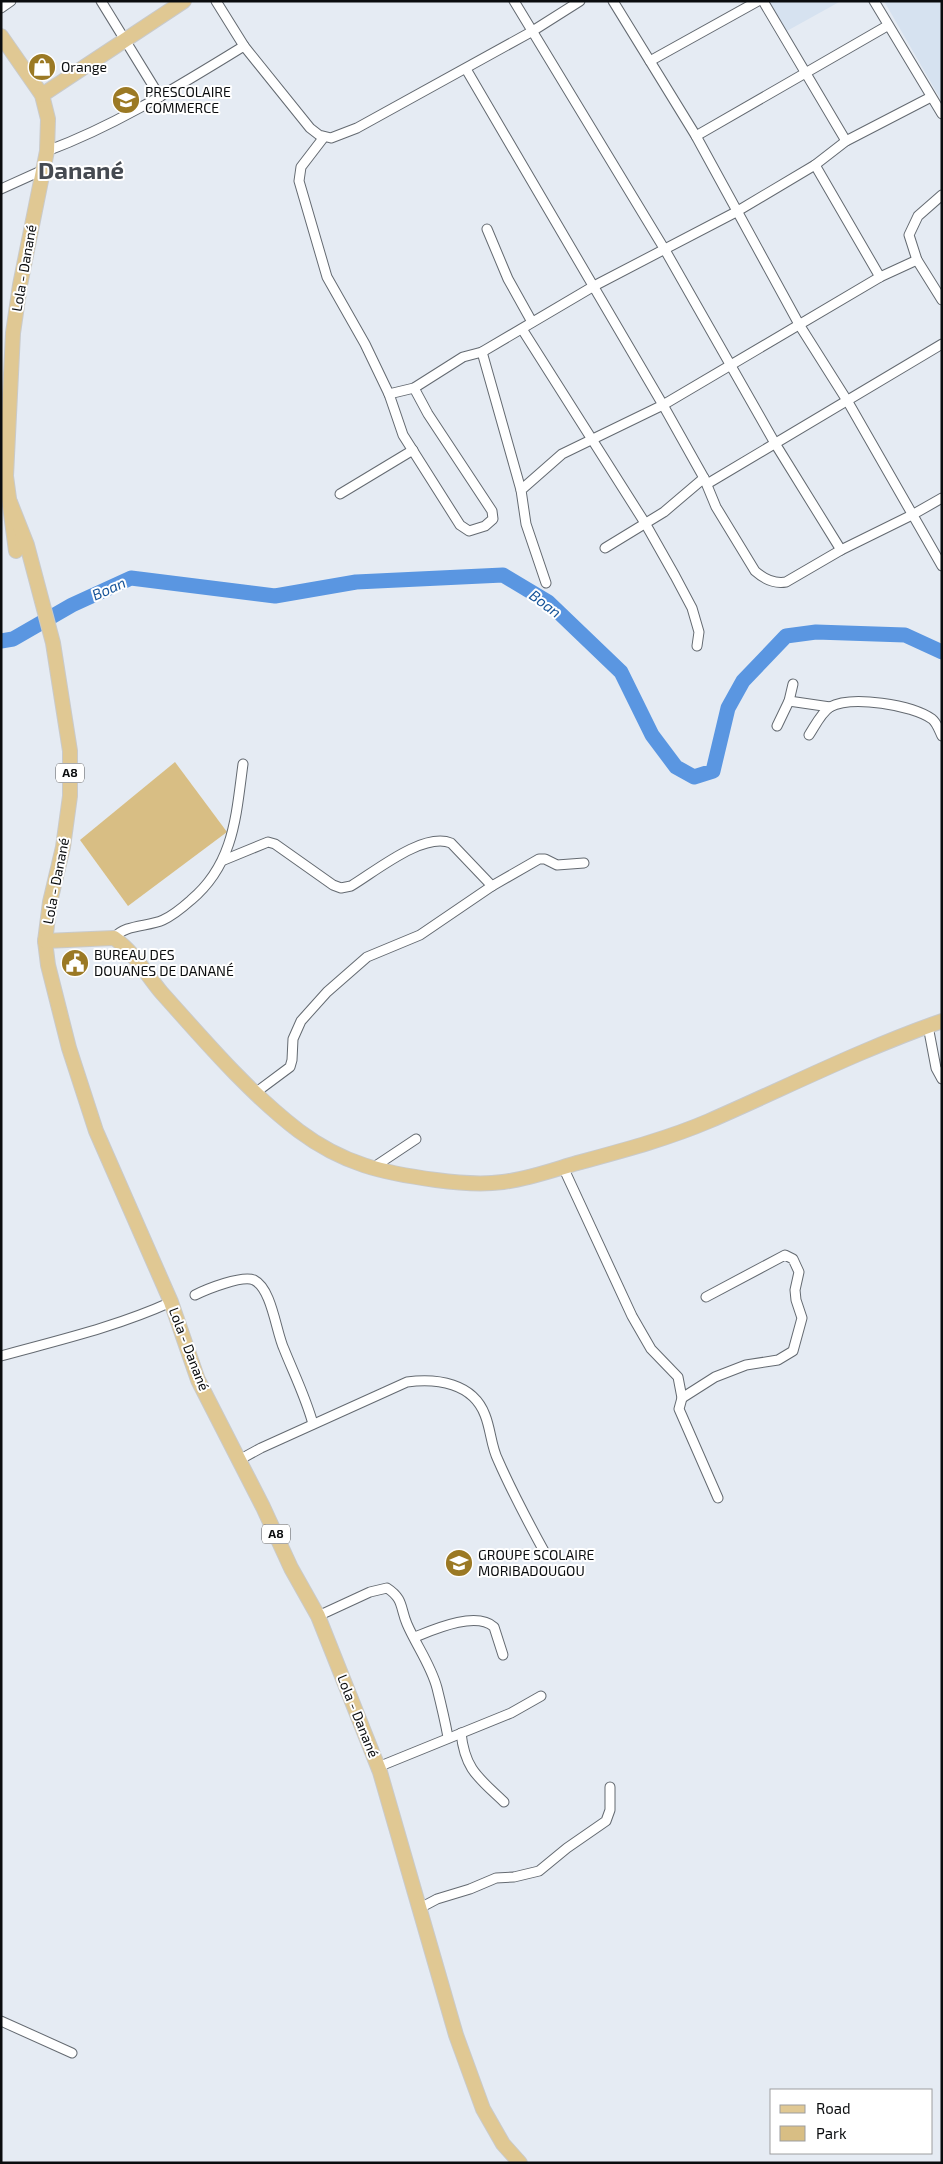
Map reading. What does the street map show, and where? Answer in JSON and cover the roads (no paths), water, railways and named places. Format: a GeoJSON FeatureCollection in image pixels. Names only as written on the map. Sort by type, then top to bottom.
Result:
{"type":"FeatureCollection","features":[{"type":"Feature","properties":{"kind":"main road"},"geometry":{"type":"LineString","coordinates":[[42,95],[184,1]]}},
{"type":"Feature","properties":{"kind":"main road","name":"A8"},"geometry":{"type":"LineString","coordinates":[[1,36],[42,95]]}},
{"type":"Feature","properties":{"kind":"main road","name":"Lola - Danané"},"geometry":{"type":"LineString","coordinates":[[16,551],[10,502],[4,475],[13,333],[20,285],[47,151],[48,119],[42,95]]}},
{"type":"Feature","properties":{"kind":"main road","name":"Lola - Danané"},"geometry":{"type":"LineString","coordinates":[[10,502],[27,545],[53,642],[70,751],[70,796],[63,847],[50,902],[45,941],[48,965],[69,1048],[96,1131],[171,1302],[198,1380],[291,1568],[318,1616],[378,1767],[456,2035],[483,2109],[503,2144],[520,2163]]}},
{"type":"Feature","properties":{"kind":"main road"},"geometry":{"type":"LineString","coordinates":[[45,941],[114,938],[145,969],[156,986],[254,1093],[300,1131],[332,1153],[371,1169],[421,1178],[488,1184],[505,1182],[638,1146],[709,1121],[818,1070],[942,1021]]}},
{"type":"Feature","properties":{"kind":"street"},"geometry":{"type":"LineString","coordinates":[[1,8],[12,1]]}},
{"type":"Feature","properties":{"kind":"street"},"geometry":{"type":"LineString","coordinates":[[100,1],[160,97]]}},
{"type":"Feature","properties":{"kind":"street"},"geometry":{"type":"LineString","coordinates":[[216,1],[244,46],[310,128],[324,137],[342,135],[357,128],[531,32],[580,1]]}},
{"type":"Feature","properties":{"kind":"street"},"geometry":{"type":"LineString","coordinates":[[514,1],[664,250],[776,444],[841,550]]}},
{"type":"Feature","properties":{"kind":"street"},"geometry":{"type":"LineString","coordinates":[[613,1],[696,136],[800,326],[848,402],[942,566]]}},
{"type":"Feature","properties":{"kind":"street"},"geometry":{"type":"LineString","coordinates":[[650,61],[758,1]]}},
{"type":"Feature","properties":{"kind":"street"},"geometry":{"type":"LineString","coordinates":[[763,1],[846,141]]}},
{"type":"Feature","properties":{"kind":"street"},"geometry":{"type":"LineString","coordinates":[[874,1],[887,26],[942,114]]}},
{"type":"Feature","properties":{"kind":"street"},"geometry":{"type":"LineString","coordinates":[[696,136],[804,72],[887,26]]}},
{"type":"Feature","properties":{"kind":"street"},"geometry":{"type":"LineString","coordinates":[[47,151],[84,137],[160,97],[244,46]]}},
{"type":"Feature","properties":{"kind":"street"},"geometry":{"type":"LineString","coordinates":[[466,69],[663,405],[705,481],[716,507],[755,571],[767,579],[786,582],[841,550],[942,498]]}},
{"type":"Feature","properties":{"kind":"street"},"geometry":{"type":"LineString","coordinates":[[389,394],[414,388],[463,357],[482,352],[594,286],[736,212],[815,165],[846,141],[931,97]]}},
{"type":"Feature","properties":{"kind":"street"},"geometry":{"type":"LineString","coordinates":[[324,137],[301,167],[299,181],[327,277],[365,344],[389,394],[403,435],[463,529],[474,531],[485,526],[493,519],[492,511],[428,414],[414,388]]}},
{"type":"Feature","properties":{"kind":"street"},"geometry":{"type":"LineString","coordinates":[[815,165],[880,277]]}},
{"type":"Feature","properties":{"kind":"street"},"geometry":{"type":"LineString","coordinates":[[1,189],[42,170]]}},
{"type":"Feature","properties":{"kind":"street"},"geometry":{"type":"LineString","coordinates":[[942,195],[924,209],[909,231],[909,241],[917,260],[942,300]]}},
{"type":"Feature","properties":{"kind":"street"},"geometry":{"type":"LineString","coordinates":[[487,228],[508,279],[532,322]]}},
{"type":"Feature","properties":{"kind":"street"},"geometry":{"type":"LineString","coordinates":[[521,490],[562,454],[663,405],[800,326],[880,277],[917,260]]}},
{"type":"Feature","properties":{"kind":"street"},"geometry":{"type":"LineString","coordinates":[[522,329],[645,523],[692,608],[699,632],[697,646]]}},
{"type":"Feature","properties":{"kind":"street"},"geometry":{"type":"LineString","coordinates":[[605,548],[664,512],[705,481],[776,444],[942,344]]}},
{"type":"Feature","properties":{"kind":"street"},"geometry":{"type":"LineString","coordinates":[[482,352],[521,490],[526,524],[546,583]]}},
{"type":"Feature","properties":{"kind":"street"},"geometry":{"type":"LineString","coordinates":[[340,494],[413,450]]}},
{"type":"Feature","properties":{"kind":"street"},"geometry":{"type":"LineString","coordinates":[[777,726],[793,684]]}},
{"type":"Feature","properties":{"kind":"street"},"geometry":{"type":"LineString","coordinates":[[788,701],[830,707],[849,703],[878,703],[896,706],[932,719],[942,736]]}},
{"type":"Feature","properties":{"kind":"street"},"geometry":{"type":"LineString","coordinates":[[809,735],[830,707]]}},
{"type":"Feature","properties":{"kind":"street"},"geometry":{"type":"LineString","coordinates":[[114,938],[122,930],[159,922],[174,914],[209,885],[224,860],[235,822],[243,764]]}},
{"type":"Feature","properties":{"kind":"street"},"geometry":{"type":"LineString","coordinates":[[224,860],[268,842],[275,844],[341,888],[351,886],[422,842],[444,840],[451,842],[492,886]]}},
{"type":"Feature","properties":{"kind":"street"},"geometry":{"type":"LineString","coordinates":[[254,1093],[290,1067],[293,1039],[301,1021],[352,969],[367,957],[420,935],[492,886],[542,858],[557,865],[584,863]]}},
{"type":"Feature","properties":{"kind":"street"},"geometry":{"type":"LineString","coordinates":[[928,1026],[936,1068],[942,1079]]}},
{"type":"Feature","properties":{"kind":"street"},"geometry":{"type":"LineString","coordinates":[[371,1169],[416,1139]]}},
{"type":"Feature","properties":{"kind":"street"},"geometry":{"type":"LineString","coordinates":[[563,1167],[632,1316],[651,1349],[675,1372],[682,1398],[679,1409],[718,1498]]}},
{"type":"Feature","properties":{"kind":"street"},"geometry":{"type":"LineString","coordinates":[[682,1398],[715,1377],[746,1365],[778,1360],[786,1356],[793,1351],[802,1318],[795,1290],[799,1272],[793,1259],[785,1255],[706,1297]]}},
{"type":"Feature","properties":{"kind":"street"},"geometry":{"type":"LineString","coordinates":[[195,1295],[211,1287],[243,1280],[252,1279],[260,1284],[268,1299],[283,1348],[302,1387],[313,1424]]}},
{"type":"Feature","properties":{"kind":"street"},"geometry":{"type":"LineString","coordinates":[[1,1356],[68,1340],[129,1320],[171,1302]]}},
{"type":"Feature","properties":{"kind":"street"},"geometry":{"type":"LineString","coordinates":[[239,1460],[407,1382],[417,1380],[458,1386],[471,1395],[485,1415],[496,1456],[517,1502],[545,1553]]}},
{"type":"Feature","properties":{"kind":"street"},"geometry":{"type":"LineString","coordinates":[[318,1616],[370,1592],[387,1588],[398,1597],[405,1610],[407,1624],[415,1637],[437,1687],[448,1737]]}},
{"type":"Feature","properties":{"kind":"street"},"geometry":{"type":"LineString","coordinates":[[415,1637],[464,1622],[486,1622],[494,1627],[504,1654]]}},
{"type":"Feature","properties":{"kind":"street"},"geometry":{"type":"LineString","coordinates":[[378,1767],[511,1713],[541,1696]]}},
{"type":"Feature","properties":{"kind":"street"},"geometry":{"type":"LineString","coordinates":[[461,1733],[463,1751],[474,1774],[504,1802]]}},
{"type":"Feature","properties":{"kind":"street"},"geometry":{"type":"LineString","coordinates":[[420,1908],[437,1899],[470,1890],[496,1878],[539,1872],[567,1848],[606,1821],[610,1810],[610,1787]]}},
{"type":"Feature","properties":{"kind":"street"},"geometry":{"type":"LineString","coordinates":[[1,2021],[72,2054]]}},
{"type":"Feature","properties":{"kind":"waterway","name":"Boan"},"geometry":{"type":"LineString","coordinates":[[1,641],[13,639],[72,605],[131,578],[275,596],[356,582],[503,575],[548,602],[621,672],[652,735],[676,767],[694,777],[713,771],[728,708],[743,681],[786,636],[816,632],[905,635],[942,652]]}},
{"type":"Feature","properties":{"kind":"place","name":"Orange"},"geometry":{"type":"Point","coordinates":[42,67]}},
{"type":"Feature","properties":{"kind":"place","name":"PRESCOLAIRE COMMERCE"},"geometry":{"type":"Point","coordinates":[126,100]}},
{"type":"Feature","properties":{"kind":"place","name":"BUREAU DES DOUANES DE DANANÉ"},"geometry":{"type":"Point","coordinates":[75,963]}},
{"type":"Feature","properties":{"kind":"place","name":"GROUPE SCOLAIRE MORIBADOUGOU"},"geometry":{"type":"Point","coordinates":[459,1563]}},
{"type":"Feature","properties":{"kind":"district","name":"Danané"},"geometry":{"type":"Point","coordinates":[81,171]}}]}
